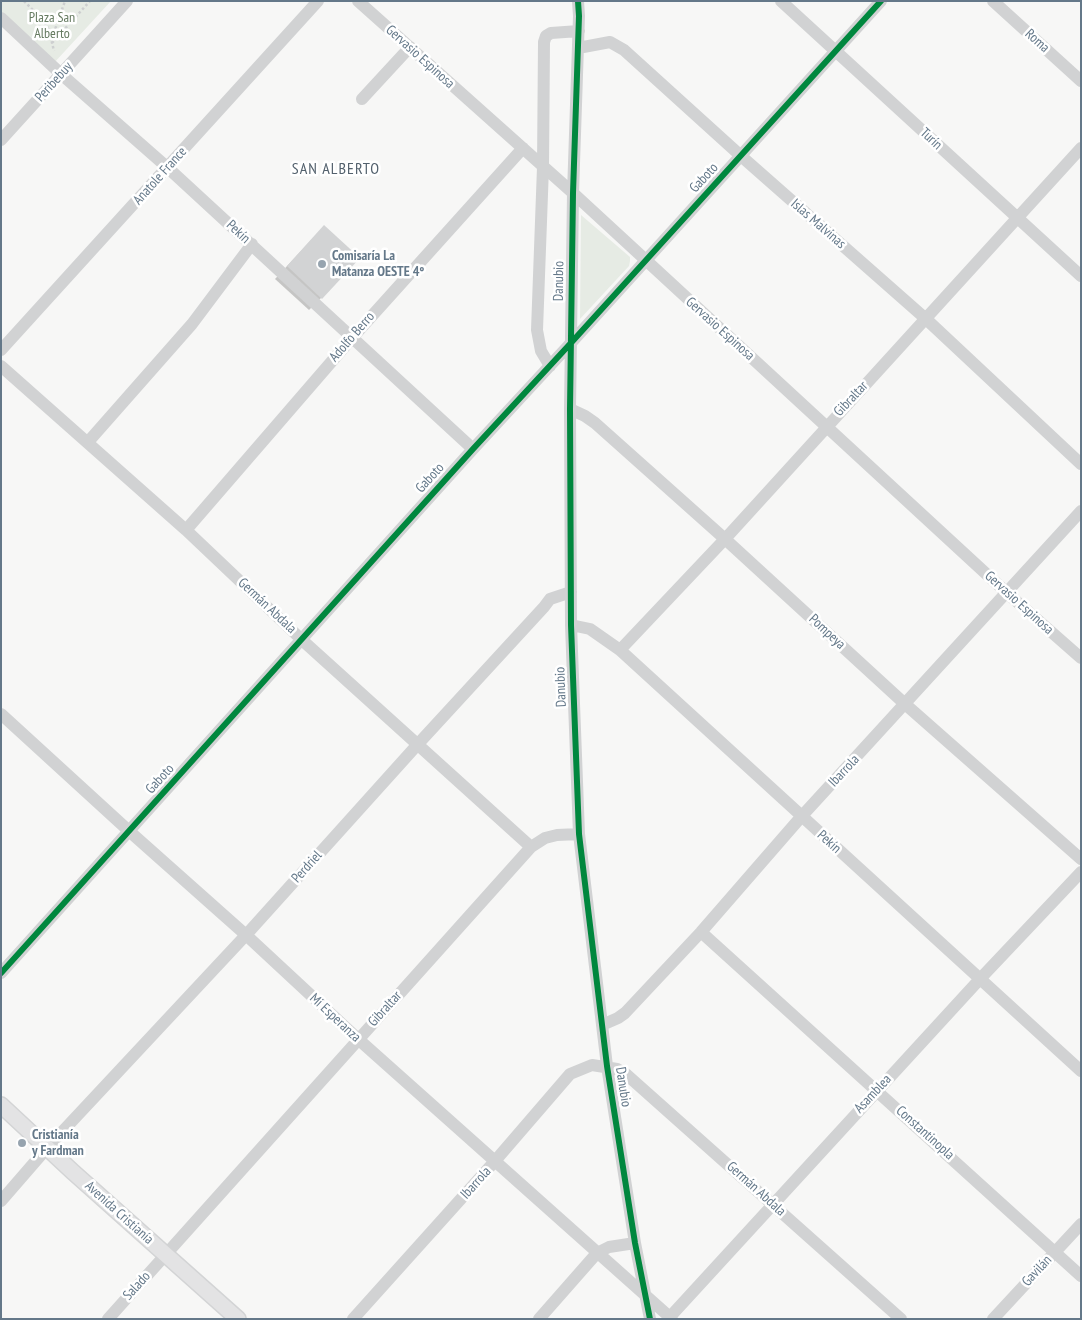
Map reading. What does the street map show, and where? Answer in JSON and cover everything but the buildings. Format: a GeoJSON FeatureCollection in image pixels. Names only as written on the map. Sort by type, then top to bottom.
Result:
{"type":"FeatureCollection","features":[{"type":"Feature","properties":{"kind":"main road","name":"Avenida Cristianía"},"geometry":{"type":"LineString","coordinates":[[1,1105],[238,1319]]}},
{"type":"Feature","properties":{"kind":"street","name":"Peribebuy"},"geometry":{"type":"LineString","coordinates":[[1,140],[127,1]]}},
{"type":"Feature","properties":{"kind":"street","name":"Anatole France"},"geometry":{"type":"LineString","coordinates":[[1,350],[318,1]]}},
{"type":"Feature","properties":{"kind":"street","name":"Gervasio Espinosa"},"geometry":{"type":"LineString","coordinates":[[358,1],[573,193],[827,425],[1007,593],[1081,658]]}},
{"type":"Feature","properties":{"kind":"street"},"geometry":{"type":"LineString","coordinates":[[578,1],[578,48]]}},
{"type":"Feature","properties":{"kind":"street","name":"Turín"},"geometry":{"type":"LineString","coordinates":[[781,1],[1081,276]]}},
{"type":"Feature","properties":{"kind":"street","name":"Gaboto"},"geometry":{"type":"LineString","coordinates":[[1,973],[473,449],[881,1]]}},
{"type":"Feature","properties":{"kind":"street","name":"Roma"},"geometry":{"type":"LineString","coordinates":[[993,1],[1081,81]]}},
{"type":"Feature","properties":{"kind":"street","name":"Pekín"},"geometry":{"type":"LineString","coordinates":[[1,18],[252,244],[473,449]]}},
{"type":"Feature","properties":{"kind":"street"},"geometry":{"type":"LineString","coordinates":[[550,366],[540,350],[537,330],[543,167],[544,42],[546,36],[552,33],[579,31]]}},
{"type":"Feature","properties":{"kind":"street","name":"Islas Malvinas"},"geometry":{"type":"LineString","coordinates":[[578,48],[610,42],[624,50],[926,319],[1081,464]]}},
{"type":"Feature","properties":{"kind":"street"},"geometry":{"type":"LineString","coordinates":[[362,99],[410,47]]}},
{"type":"Feature","properties":{"kind":"street","name":"Danubio"},"geometry":{"type":"LineString","coordinates":[[578,48],[573,193],[570,409],[571,625],[579,834],[606,1066],[635,1243],[650,1319]]}},
{"type":"Feature","properties":{"kind":"street","name":"Adolfo Berro"},"geometry":{"type":"LineString","coordinates":[[186,530],[352,338],[523,148]]}},
{"type":"Feature","properties":{"kind":"street","name":"Gibraltar"},"geometry":{"type":"LineString","coordinates":[[620,650],[725,539],[1081,148]]}},
{"type":"Feature","properties":{"kind":"street"},"geometry":{"type":"LineString","coordinates":[[88,442],[192,324],[252,244]]}},
{"type":"Feature","properties":{"kind":"street","name":"Germán Abdala"},"geometry":{"type":"LineString","coordinates":[[1,366],[186,530],[302,640],[531,847]]}},
{"type":"Feature","properties":{"kind":"street","name":"Pompeya"},"geometry":{"type":"LineString","coordinates":[[570,409],[595,423],[905,704],[1081,859]]}},
{"type":"Feature","properties":{"kind":"street","name":"Ibarrola"},"geometry":{"type":"LineString","coordinates":[[602,1025],[618,1018],[624,1013],[701,932],[801,817],[1081,512]]}},
{"type":"Feature","properties":{"kind":"street","name":"Perdriel"},"geometry":{"type":"LineString","coordinates":[[1,1201],[47,1148],[246,935],[550,599],[571,592]]}},
{"type":"Feature","properties":{"kind":"street","name":"Pekín"},"geometry":{"type":"LineString","coordinates":[[571,625],[590,629],[620,650],[979,980],[1081,1071]]}},
{"type":"Feature","properties":{"kind":"street","name":"Mi Esperanza"},"geometry":{"type":"LineString","coordinates":[[2,715],[246,935],[358,1039],[670,1318]]}},
{"type":"Feature","properties":{"kind":"street","name":"Gibraltar"},"geometry":{"type":"LineString","coordinates":[[166,1254],[531,847],[551,836],[579,834]]}},
{"type":"Feature","properties":{"kind":"street","name":"Asamblea"},"geometry":{"type":"LineString","coordinates":[[670,1318],[877,1090],[1081,872]]}},
{"type":"Feature","properties":{"kind":"street","name":"Constantinopla"},"geometry":{"type":"LineString","coordinates":[[701,932],[1081,1276]]}},
{"type":"Feature","properties":{"kind":"street","name":"Ibarrola"},"geometry":{"type":"LineString","coordinates":[[353,1319],[495,1162],[570,1074],[592,1065],[606,1066]]}},
{"type":"Feature","properties":{"kind":"street","name":"Germán Abdala"},"geometry":{"type":"LineString","coordinates":[[606,1066],[617,1069],[627,1075],[901,1319]]}},
{"type":"Feature","properties":{"kind":"street","name":"Gavilán"},"geometry":{"type":"LineString","coordinates":[[993,1319],[1081,1224]]}},
{"type":"Feature","properties":{"kind":"street"},"geometry":{"type":"LineString","coordinates":[[539,1319],[597,1253],[609,1247],[635,1243]]}},
{"type":"Feature","properties":{"kind":"street","name":"Salado"},"geometry":{"type":"LineString","coordinates":[[108,1319],[166,1254]]}},
{"type":"Feature","properties":{"kind":"path"},"geometry":{"type":"LineString","coordinates":[[24,1],[43,20],[49,30],[61,74]]}},
{"type":"Feature","properties":{"kind":"path"},"geometry":{"type":"LineString","coordinates":[[52,41],[65,1]]}},
{"type":"Feature","properties":{"kind":"path"},"geometry":{"type":"LineString","coordinates":[[52,41],[90,1]]}},
{"type":"Feature","properties":{"kind":"green space","name":"Plaza San Alberto"},"geometry":{"type":"Polygon","coordinates":[[[1,1],[111,1],[54,63],[1,14],[1,1]]]}},
{"type":"Feature","properties":{"kind":"green space"},"geometry":{"type":"Polygon","coordinates":[[[581,215],[630,257],[630,261],[629,266],[580,319],[581,215]]]}},
{"type":"Feature","properties":{"kind":"cycle path"},"geometry":{"type":"LineString","coordinates":[[578,1],[570,409],[571,625],[579,834],[607,1066],[635,1243],[650,1319]]}},
{"type":"Feature","properties":{"kind":"cycle path"},"geometry":{"type":"LineString","coordinates":[[1,973],[473,449],[881,1]]}},
{"type":"Feature","properties":{"kind":"place","name":"Comisaría La Matanza OESTE 4°"},"geometry":{"type":"Point","coordinates":[322,264]}},
{"type":"Feature","properties":{"kind":"place","name":"Cristianía y Fardman"},"geometry":{"type":"Point","coordinates":[22,1143]}},
{"type":"Feature","properties":{"kind":"district","name":"SAN ALBERTO"},"geometry":{"type":"Point","coordinates":[336,169]}}]}
